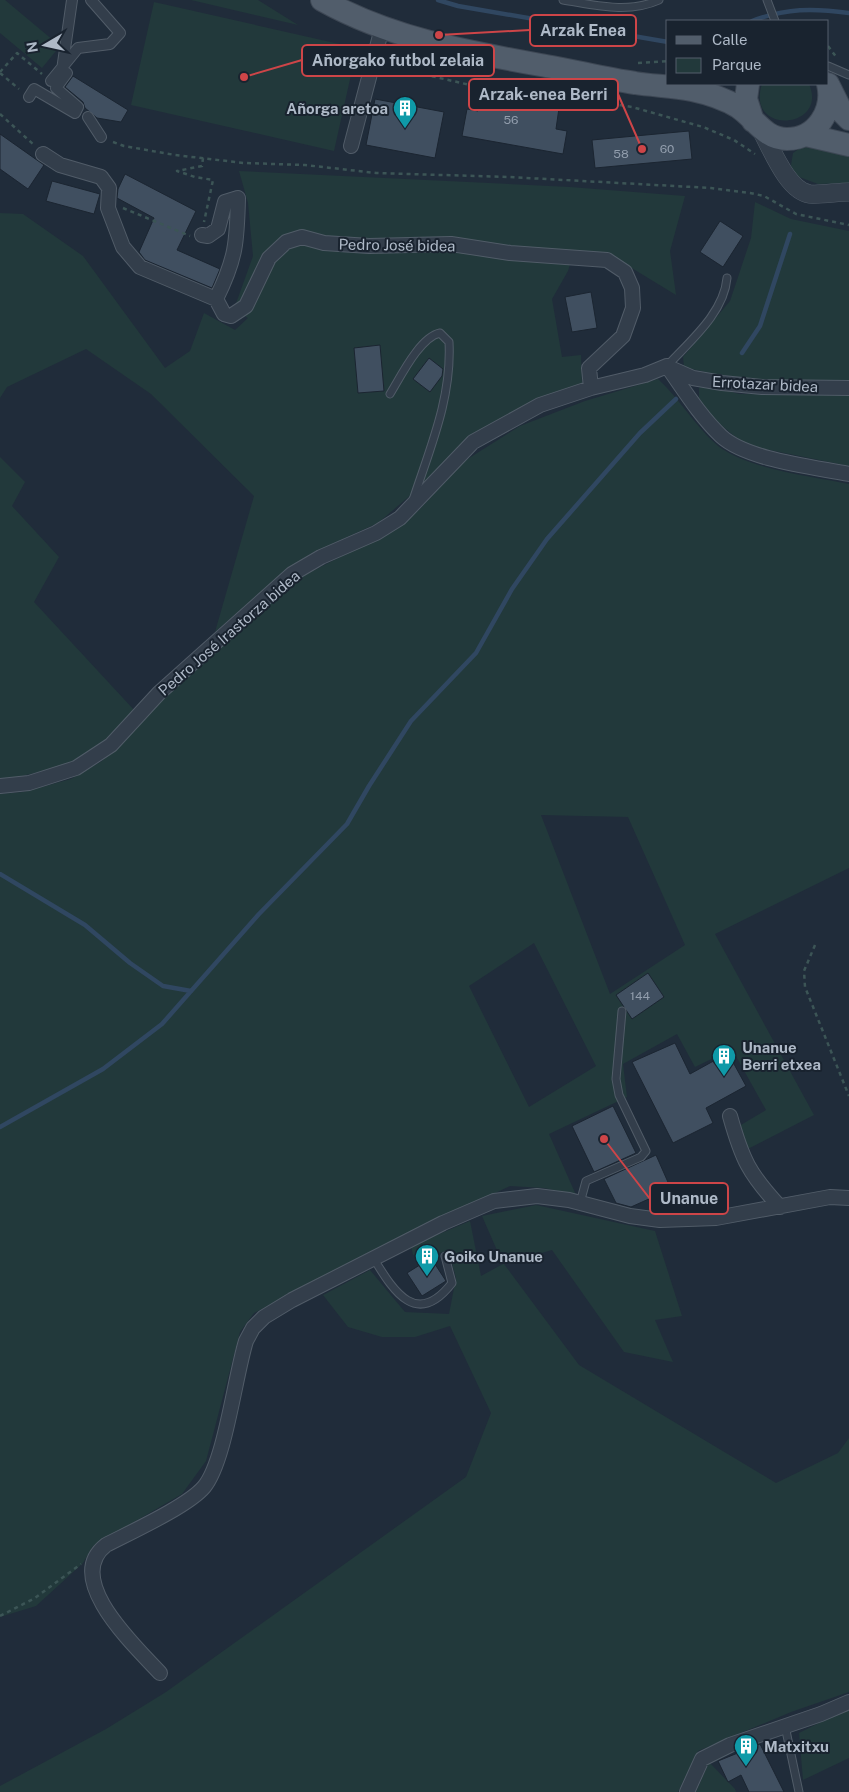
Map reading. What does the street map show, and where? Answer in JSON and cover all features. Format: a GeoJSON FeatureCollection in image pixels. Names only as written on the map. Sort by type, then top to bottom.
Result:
{"type":"FeatureCollection","features":[{"type":"Feature","properties":{"kind":"main road"},"geometry":{"type":"LineString","coordinates":[[322,0],[382,28],[450,48],[635,83],[692,90],[738,107],[757,124],[779,138],[799,137],[849,145]]}},
{"type":"Feature","properties":{"kind":"main road"},"geometry":{"type":"LineString","coordinates":[[829,80],[842,112],[849,119]]}},
{"type":"Feature","properties":{"kind":"main road"},"geometry":{"type":"LineString","coordinates":[[692,90],[722,85]]}},
{"type":"Feature","properties":{"kind":"main road"},"geometry":{"type":"LineString","coordinates":[[748,85],[746,99],[757,124]]}},
{"type":"Feature","properties":{"kind":"main road"},"geometry":{"type":"LineString","coordinates":[[799,137],[815,128],[826,114],[830,97],[829,85]]}},
{"type":"Feature","properties":{"kind":"street"},"geometry":{"type":"LineString","coordinates":[[62,70],[72,0]]}},
{"type":"Feature","properties":{"kind":"street"},"geometry":{"type":"LineString","coordinates":[[51,81],[62,70],[78,48],[110,44],[120,33],[91,0]]}},
{"type":"Feature","properties":{"kind":"street"},"geometry":{"type":"LineString","coordinates":[[351,146],[382,28]]}},
{"type":"Feature","properties":{"kind":"street"},"geometry":{"type":"LineString","coordinates":[[30,97],[34,90],[74,113],[78,107],[56,88],[67,73],[62,70]]}},
{"type":"Feature","properties":{"kind":"street"},"geometry":{"type":"LineString","coordinates":[[88,117],[101,137]]}},
{"type":"Feature","properties":{"kind":"street"},"geometry":{"type":"LineString","coordinates":[[757,124],[782,166],[784,174],[799,191],[811,194],[849,192]]}},
{"type":"Feature","properties":{"kind":"street"},"geometry":{"type":"LineString","coordinates":[[782,166],[799,137]]}},
{"type":"Feature","properties":{"kind":"street"},"geometry":{"type":"LineString","coordinates":[[43,154],[60,164],[101,177],[109,188],[108,208],[123,247],[140,267],[216,299],[231,270],[237,241],[238,198],[225,202],[218,230],[208,236],[202,236]]}},
{"type":"Feature","properties":{"kind":"street","name":"Pedro José bidea"},"geometry":{"type":"LineString","coordinates":[[216,299],[224,314],[232,316],[246,306],[269,258],[286,242],[302,237],[324,243],[369,246],[451,244],[510,253],[607,260],[625,272],[632,288],[633,308],[623,336],[589,368],[591,388]]}},
{"type":"Feature","properties":{"kind":"street","name":"Pedro José Irastorza bidea"},"geometry":{"type":"LineString","coordinates":[[0,786],[29,783],[76,768],[111,744],[159,693],[292,574],[320,557],[376,533],[400,518],[473,442],[540,405],[591,388],[645,375],[667,366]]}},
{"type":"Feature","properties":{"kind":"street","name":"Errotazar bidea"},"geometry":{"type":"LineString","coordinates":[[667,366],[693,378],[722,383],[762,387],[849,388]]}},
{"type":"Feature","properties":{"kind":"street","name":"Errotazar bidea"},"geometry":{"type":"LineString","coordinates":[[667,366],[699,411],[722,437],[746,450],[781,461],[849,474]]}},
{"type":"Feature","properties":{"kind":"street"},"geometry":{"type":"LineString","coordinates":[[730,1116],[741,1155],[759,1184],[780,1207]]}},
{"type":"Feature","properties":{"kind":"street"},"geometry":{"type":"LineString","coordinates":[[160,1673],[119,1628],[101,1600],[93,1578],[92,1566],[97,1552],[180,1504],[204,1487],[216,1465],[241,1357],[253,1328],[264,1317],[292,1300],[443,1223],[494,1201],[537,1196],[580,1203],[630,1216],[660,1220],[716,1218],[830,1197],[849,1198]]}},
{"type":"Feature","properties":{"kind":"street"},"geometry":{"type":"LineString","coordinates":[[687,1792],[702,1759],[730,1745],[821,1714],[849,1702]]}},
{"type":"Feature","properties":{"kind":"lane"},"geometry":{"type":"LineString","coordinates":[[563,0],[615,9],[647,6],[659,0]]}},
{"type":"Feature","properties":{"kind":"lane"},"geometry":{"type":"LineString","coordinates":[[768,2],[775,20]]}},
{"type":"Feature","properties":{"kind":"lane"},"geometry":{"type":"LineString","coordinates":[[829,78],[849,74]]}},
{"type":"Feature","properties":{"kind":"lane"},"geometry":{"type":"LineString","coordinates":[[667,366],[710,319],[726,292],[727,278]]}},
{"type":"Feature","properties":{"kind":"lane"},"geometry":{"type":"LineString","coordinates":[[390,394],[420,347],[431,335],[440,333],[449,342],[450,365],[440,425],[410,507]]}},
{"type":"Feature","properties":{"kind":"lane"},"geometry":{"type":"LineString","coordinates":[[580,1203],[586,1181],[641,1157],[646,1151],[619,1095],[616,1079],[622,1011]]}},
{"type":"Feature","properties":{"kind":"lane"},"geometry":{"type":"LineString","coordinates":[[374,1259],[399,1296],[411,1303],[424,1303],[435,1300],[452,1283],[445,1256]]}},
{"type":"Feature","properties":{"kind":"lane"},"geometry":{"type":"LineString","coordinates":[[785,1726],[799,1792]]}},
{"type":"Feature","properties":{"kind":"path"},"geometry":{"type":"LineString","coordinates":[[829,47],[837,58]]}},
{"type":"Feature","properties":{"kind":"path"},"geometry":{"type":"LineString","coordinates":[[30,97],[0,72],[17,53],[51,81]]}},
{"type":"Feature","properties":{"kind":"path"},"geometry":{"type":"LineString","coordinates":[[374,59],[431,76],[535,100],[557,95],[632,107],[703,127],[734,140],[762,159]]}},
{"type":"Feature","properties":{"kind":"path"},"geometry":{"type":"LineString","coordinates":[[0,114],[43,154]]}},
{"type":"Feature","properties":{"kind":"path"},"geometry":{"type":"LineString","coordinates":[[101,137],[124,146],[244,163],[305,165],[376,173],[712,188],[764,196],[796,214],[849,225]]}},
{"type":"Feature","properties":{"kind":"path"},"geometry":{"type":"LineString","coordinates":[[125,209],[186,236],[202,236],[206,204],[213,180],[195,177],[177,170],[202,166],[202,158]]}},
{"type":"Feature","properties":{"kind":"path"},"geometry":{"type":"LineString","coordinates":[[815,946],[804,971],[805,987],[849,1096]]}},
{"type":"Feature","properties":{"kind":"path"},"geometry":{"type":"LineString","coordinates":[[0,1616],[35,1598],[97,1552]]}},
{"type":"Feature","properties":{"kind":"green space"},"geometry":{"type":"Polygon","coordinates":[[[0,0],[5,0],[60,46],[42,68],[0,33],[0,0]]]}},
{"type":"Feature","properties":{"kind":"green space"},"geometry":{"type":"Polygon","coordinates":[[[191,0],[258,0],[298,25],[191,0]]]}},
{"type":"Feature","properties":{"kind":"green space"},"geometry":{"type":"Polygon","coordinates":[[[154,2],[357,48],[334,151],[131,105],[154,2]]]}},
{"type":"Feature","properties":{"kind":"green space"},"geometry":{"type":"Polygon","coordinates":[[[762,85],[809,85],[812,99],[808,110],[798,117],[787,120],[775,119],[765,112],[760,101],[762,85]]]}},
{"type":"Feature","properties":{"kind":"green space"},"geometry":{"type":"Polygon","coordinates":[[[803,146],[849,150],[849,183],[818,184],[794,175],[791,165],[793,153],[803,146]]]}},
{"type":"Feature","properties":{"kind":"green space"},"geometry":{"type":"Polygon","coordinates":[[[239,171],[570,187],[685,196],[670,251],[676,295],[612,256],[574,251],[568,271],[552,299],[562,357],[581,355],[582,383],[521,408],[468,438],[420,487],[378,523],[310,554],[276,579],[215,632],[254,496],[151,394],[86,349],[7,387],[0,398],[0,213],[23,214],[83,256],[165,368],[190,351],[204,313],[235,330],[248,318],[234,309],[253,256],[248,203],[239,171]]]}},
{"type":"Feature","properties":{"kind":"green space"},"geometry":{"type":"Polygon","coordinates":[[[755,202],[791,219],[849,231],[849,381],[787,381],[746,378],[725,376],[684,367],[683,357],[730,301],[751,238],[755,202]]]}},
{"type":"Feature","properties":{"kind":"green space"},"geometry":{"type":"Polygon","coordinates":[[[658,379],[709,437],[729,453],[761,466],[849,484],[849,868],[715,934],[814,1115],[740,1153],[729,1132],[766,1110],[732,1049],[695,1067],[677,1034],[623,1064],[627,1097],[549,1134],[576,1195],[544,1188],[510,1186],[415,1231],[254,1313],[240,1332],[206,1461],[182,1494],[93,1546],[83,1563],[36,1606],[0,1617],[0,794],[23,792],[71,779],[102,761],[164,695],[303,576],[385,534],[419,510],[463,462],[520,426],[585,401],[658,379]],[[541,815],[610,994],[685,945],[628,817],[541,815]],[[534,943],[469,986],[529,1107],[596,1066],[534,943]]]}},
{"type":"Feature","properties":{"kind":"green space"},"geometry":{"type":"Polygon","coordinates":[[[707,385],[739,394],[849,395],[849,466],[749,446],[713,418],[699,398],[699,388],[707,385]]]}},
{"type":"Feature","properties":{"kind":"green space"},"geometry":{"type":"Polygon","coordinates":[[[0,457],[25,482],[12,506],[59,557],[34,602],[135,711],[106,741],[85,756],[62,766],[0,780],[0,457]]]}},
{"type":"Feature","properties":{"kind":"green space"},"geometry":{"type":"Polygon","coordinates":[[[536,1205],[655,1231],[682,1316],[655,1320],[673,1362],[624,1352],[552,1250],[504,1264],[579,1365],[776,1483],[838,1453],[849,1438],[849,1692],[791,1712],[698,1751],[678,1792],[0,1792],[0,1786],[106,1729],[166,1692],[466,1477],[491,1413],[450,1326],[415,1337],[382,1337],[348,1327],[323,1295],[370,1270],[405,1312],[449,1314],[456,1278],[449,1252],[413,1255],[411,1246],[470,1221],[481,1276],[503,1264],[482,1216],[536,1205]]]}},
{"type":"Feature","properties":{"kind":"green space"},"geometry":{"type":"Polygon","coordinates":[[[849,1708],[849,1758],[803,1780],[799,1733],[849,1708]]]}},
{"type":"Feature","properties":{"kind":"green space"},"geometry":{"type":"Polygon","coordinates":[[[709,1762],[735,1789],[736,1792],[696,1792],[709,1762]]]}},
{"type":"Feature","properties":{"kind":"building"},"geometry":{"type":"Polygon","coordinates":[[[73,76],[128,110],[121,122],[97,118],[85,108],[83,102],[65,87],[73,76]]]}},
{"type":"Feature","properties":{"kind":"building"},"geometry":{"type":"Polygon","coordinates":[[[482,94],[559,108],[556,129],[567,131],[563,154],[462,136],[467,109],[478,111],[482,94]]]}},
{"type":"Feature","properties":{"kind":"building","name":"Añorga aretoa"},"geometry":{"type":"Polygon","coordinates":[[[375,99],[444,112],[435,158],[366,145],[375,99]]]}},
{"type":"Feature","properties":{"kind":"building"},"geometry":{"type":"Polygon","coordinates":[[[689,131],[692,159],[595,168],[592,140],[689,131]]]}},
{"type":"Feature","properties":{"kind":"building"},"geometry":{"type":"Polygon","coordinates":[[[0,134],[44,165],[28,189],[0,169],[0,134]]]}},
{"type":"Feature","properties":{"kind":"building"},"geometry":{"type":"Polygon","coordinates":[[[125,174],[196,211],[177,250],[220,269],[212,288],[145,260],[139,252],[154,218],[117,198],[118,189],[125,174]]]}},
{"type":"Feature","properties":{"kind":"building"},"geometry":{"type":"Polygon","coordinates":[[[52,181],[100,194],[94,214],[46,201],[52,181]]]}},
{"type":"Feature","properties":{"kind":"building"},"geometry":{"type":"Polygon","coordinates":[[[720,221],[743,236],[723,267],[700,252],[720,221]]]}},
{"type":"Feature","properties":{"kind":"building"},"geometry":{"type":"Polygon","coordinates":[[[591,292],[597,328],[572,332],[565,297],[591,292]]]}},
{"type":"Feature","properties":{"kind":"building"},"geometry":{"type":"Polygon","coordinates":[[[380,345],[384,391],[358,393],[354,348],[380,345]]]}},
{"type":"Feature","properties":{"kind":"building"},"geometry":{"type":"Polygon","coordinates":[[[429,358],[443,369],[442,376],[430,392],[413,379],[429,358]]]}},
{"type":"Feature","properties":{"kind":"building"},"geometry":{"type":"Polygon","coordinates":[[[648,973],[664,997],[632,1019],[616,995],[648,973]]]}},
{"type":"Feature","properties":{"kind":"building"},"geometry":{"type":"Polygon","coordinates":[[[675,1043],[690,1074],[728,1053],[746,1086],[706,1108],[713,1123],[673,1143],[632,1062],[675,1043]]]}},
{"type":"Feature","properties":{"kind":"building"},"geometry":{"type":"Polygon","coordinates":[[[613,1106],[636,1153],[594,1172],[572,1126],[613,1106]]]}},
{"type":"Feature","properties":{"kind":"building"},"geometry":{"type":"Polygon","coordinates":[[[656,1155],[671,1189],[631,1207],[616,1203],[604,1179],[656,1155]]]}},
{"type":"Feature","properties":{"kind":"building","name":"Goiko Unanue"},"geometry":{"type":"Polygon","coordinates":[[[431,1258],[446,1281],[422,1296],[407,1273],[431,1258]]]}},
{"type":"Feature","properties":{"kind":"building","name":"Matxitxu"},"geometry":{"type":"Polygon","coordinates":[[[760,1744],[784,1792],[749,1792],[741,1775],[728,1782],[718,1761],[760,1744]]]}},
{"type":"Feature","properties":{"kind":"waterway"},"geometry":{"type":"LineString","coordinates":[[438,0],[458,6],[666,42]]}},
{"type":"Feature","properties":{"kind":"waterway"},"geometry":{"type":"LineString","coordinates":[[755,20],[788,11],[800,10],[849,13]]}},
{"type":"Feature","properties":{"kind":"waterway"},"geometry":{"type":"LineString","coordinates":[[742,353],[760,326],[790,234]]}},
{"type":"Feature","properties":{"kind":"waterway"},"geometry":{"type":"LineString","coordinates":[[0,1127],[103,1069],[162,1024],[259,914],[347,824],[411,721],[476,653],[512,589],[547,539],[640,433],[676,399]]}},
{"type":"Feature","properties":{"kind":"waterway"},"geometry":{"type":"LineString","coordinates":[[0,874],[85,925],[130,963],[163,986],[191,991]]}},
{"type":"Feature","properties":{"kind":"place","name":"Arzak Enea"},"geometry":{"type":"Point","coordinates":[439,35]}},
{"type":"Feature","properties":{"kind":"place","name":"Añorgako futbol zelaia"},"geometry":{"type":"Point","coordinates":[244,77]}},
{"type":"Feature","properties":{"kind":"place","name":"Añorga aretoa"},"geometry":{"type":"Point","coordinates":[405,129]}},
{"type":"Feature","properties":{"kind":"place","name":"Arzak-enea Berri"},"geometry":{"type":"Point","coordinates":[642,149]}},
{"type":"Feature","properties":{"kind":"place","name":"Unanue Berri etxea"},"geometry":{"type":"Point","coordinates":[724,1077]}},
{"type":"Feature","properties":{"kind":"place","name":"Unanue"},"geometry":{"type":"Point","coordinates":[604,1139]}},
{"type":"Feature","properties":{"kind":"place","name":"Goiko Unanue"},"geometry":{"type":"Point","coordinates":[427,1277]}},
{"type":"Feature","properties":{"kind":"place","name":"Matxitxu"},"geometry":{"type":"Point","coordinates":[746,1767]}}]}
